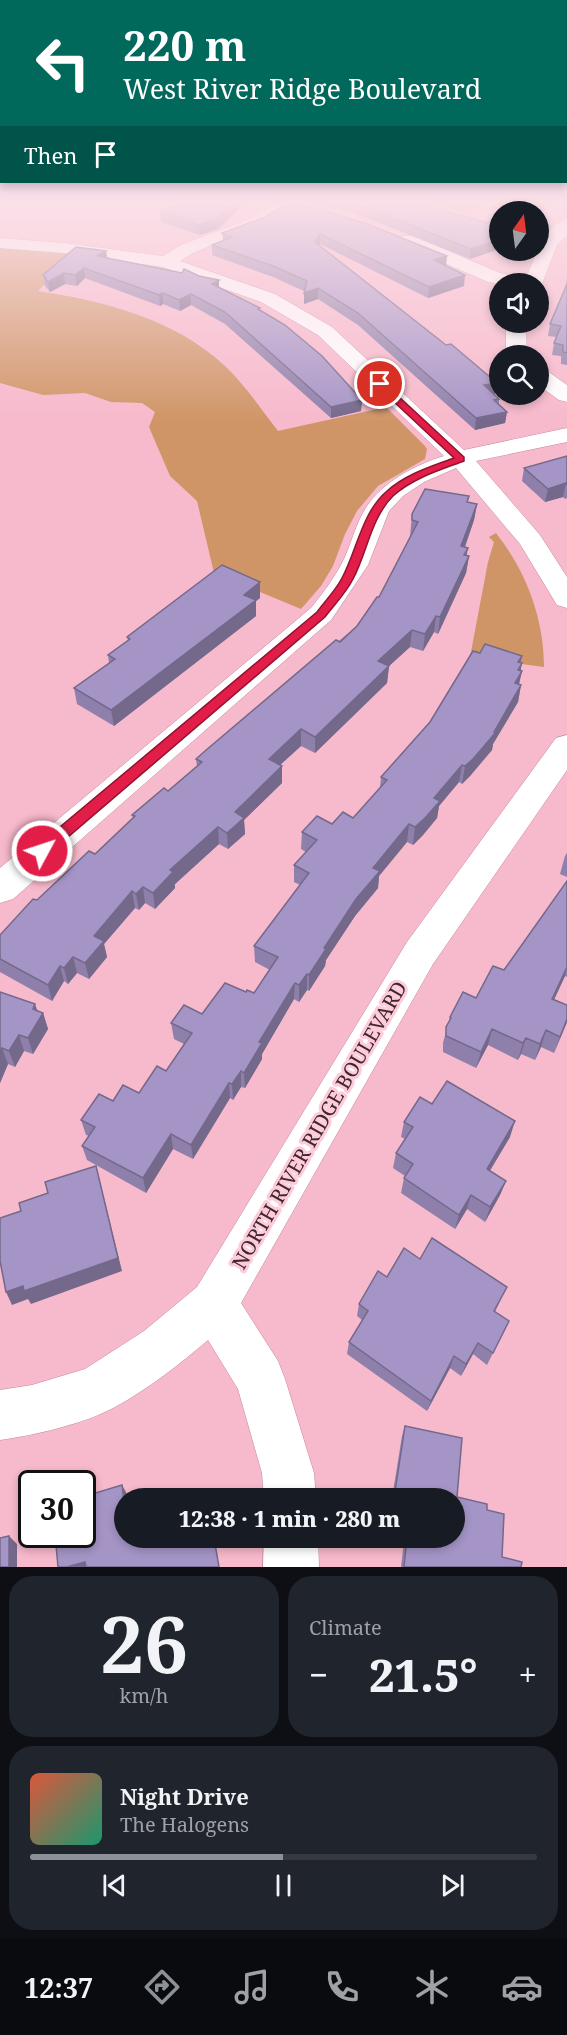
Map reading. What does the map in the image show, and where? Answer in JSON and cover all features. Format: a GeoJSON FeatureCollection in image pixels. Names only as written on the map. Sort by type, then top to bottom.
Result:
{"type":"FeatureCollection","features":[{"type":"Feature","properties":{"kind":"street"},"geometry":{"type":"LineString","coordinates":[[203,275],[268,298],[325,331],[460,459],[531,541],[567,598]]}},
{"type":"Feature","properties":{"kind":"street"},"geometry":{"type":"LineString","coordinates":[[549,383],[567,395]]}},
{"type":"Feature","properties":{"kind":"street"},"geometry":{"type":"LineString","coordinates":[[0,889],[321,615],[347,579],[371,521],[388,495],[423,473],[460,459],[478,453],[567,435]]}},
{"type":"Feature","properties":{"kind":"street","name":"NORTH RIVER RIDGE BOULEVARD"},"geometry":{"type":"LineString","coordinates":[[0,1415],[32,1410],[97,1390],[161,1348],[214,1304],[420,953],[567,746]]}},
{"type":"Feature","properties":{"kind":"street"},"geometry":{"type":"LineString","coordinates":[[214,1304],[260,1379],[288,1473],[289,1488]]}},
{"type":"Feature","properties":{"kind":"street"},"geometry":{"type":"LineString","coordinates":[[291,1548],[291,1567]]}},
{"type":"Feature","properties":{"kind":"shaded area"},"geometry":{"type":"Polygon","coordinates":[[[0,275],[54,275],[38,291],[88,300],[138,315],[184,336],[205,350],[232,373],[278,431],[386,407],[427,449],[425,459],[378,486],[357,511],[333,566],[321,586],[301,609],[214,573],[197,501],[170,476],[149,427],[155,412],[142,403],[111,402],[85,393],[43,395],[0,383],[0,275]]]}},
{"type":"Feature","properties":{"kind":"shaded area"},"geometry":{"type":"Polygon","coordinates":[[[496,533],[516,563],[531,596],[541,631],[544,667],[470,657],[494,542],[489,537],[496,533]]]}},
{"type":"Feature","properties":{"kind":"building"},"geometry":{"type":"Polygon","coordinates":[[[43,275],[60,275],[48,282],[43,275]]]}},
{"type":"Feature","properties":{"kind":"building"},"geometry":{"type":"Polygon","coordinates":[[[104,275],[197,275],[219,280],[212,284],[260,308],[258,309],[285,325],[322,356],[362,400],[331,407],[225,312],[191,294],[179,300],[163,293],[159,295],[104,275]]]}},
{"type":"Feature","properties":{"kind":"building"},"geometry":{"type":"Polygon","coordinates":[[[294,275],[357,275],[446,345],[451,344],[489,376],[489,384],[484,385],[489,390],[489,405],[499,405],[507,412],[476,418],[358,313],[318,288],[304,293],[307,281],[294,275]]]}},
{"type":"Feature","properties":{"kind":"building"},"geometry":{"type":"Polygon","coordinates":[[[405,275],[465,275],[429,287],[405,275]]]}},
{"type":"Feature","properties":{"kind":"building"},"geometry":{"type":"Polygon","coordinates":[[[567,284],[567,353],[563,352],[563,345],[554,343],[561,326],[550,324],[567,284]]]}},
{"type":"Feature","properties":{"kind":"building"},"geometry":{"type":"Polygon","coordinates":[[[567,456],[567,485],[566,483],[548,489],[524,468],[567,456]]]}},
{"type":"Feature","properties":{"kind":"building"},"geometry":{"type":"Polygon","coordinates":[[[425,489],[469,496],[467,502],[477,504],[461,546],[468,548],[464,555],[469,556],[440,617],[436,616],[425,634],[412,630],[378,661],[389,666],[315,737],[301,729],[269,759],[282,766],[235,812],[244,818],[227,833],[218,827],[170,870],[173,872],[153,893],[143,887],[136,894],[132,891],[94,936],[104,941],[85,963],[73,957],[64,968],[60,966],[48,985],[0,959],[0,935],[33,899],[37,900],[89,851],[95,854],[135,816],[132,815],[164,788],[168,791],[202,762],[196,759],[205,751],[336,640],[340,642],[357,626],[379,597],[418,522],[412,520],[412,514],[425,489]]]}},
{"type":"Feature","properties":{"kind":"building"},"geometry":{"type":"Polygon","coordinates":[[[222,565],[260,582],[244,595],[256,600],[111,710],[74,688],[115,659],[108,655],[130,639],[127,637],[222,565]]]}},
{"type":"Feature","properties":{"kind":"building"},"geometry":{"type":"Polygon","coordinates":[[[485,644],[522,656],[518,662],[522,663],[518,670],[522,671],[515,683],[521,685],[494,732],[496,732],[473,759],[465,766],[462,765],[434,798],[440,801],[425,818],[415,827],[409,824],[373,868],[380,871],[356,899],[309,975],[307,974],[299,985],[295,983],[259,1042],[262,1043],[244,1073],[241,1071],[232,1084],[229,1083],[191,1145],[171,1134],[143,1178],[82,1146],[95,1127],[81,1120],[99,1094],[113,1101],[123,1085],[139,1093],[157,1066],[166,1071],[192,1033],[171,1023],[184,1005],[202,1014],[225,983],[254,993],[278,957],[254,946],[309,873],[294,865],[317,840],[302,832],[317,816],[332,824],[343,812],[353,818],[387,780],[381,777],[430,722],[473,651],[480,653],[485,644]]]}},
{"type":"Feature","properties":{"kind":"building"},"geometry":{"type":"Polygon","coordinates":[[[567,881],[567,967],[552,999],[567,1005],[567,1019],[560,1037],[546,1030],[540,1044],[526,1038],[523,1043],[492,1029],[481,1052],[446,1036],[446,1027],[463,992],[476,998],[493,966],[504,970],[567,881]]]}},
{"type":"Feature","properties":{"kind":"building"},"geometry":{"type":"Polygon","coordinates":[[[0,992],[35,1004],[33,1009],[43,1013],[28,1038],[19,1035],[9,1051],[2,1048],[0,1053],[0,992]]]}},
{"type":"Feature","properties":{"kind":"building"},"geometry":{"type":"Polygon","coordinates":[[[447,1081],[515,1121],[487,1169],[506,1181],[490,1207],[471,1195],[459,1215],[404,1178],[413,1164],[396,1153],[413,1127],[404,1122],[420,1097],[432,1104],[447,1081]]]}},
{"type":"Feature","properties":{"kind":"building"},"geometry":{"type":"Polygon","coordinates":[[[96,1166],[118,1258],[24,1291],[23,1286],[6,1292],[0,1261],[0,1218],[21,1211],[19,1203],[48,1193],[45,1182],[96,1166]]]}},
{"type":"Feature","properties":{"kind":"building"},"geometry":{"type":"Polygon","coordinates":[[[432,1238],[507,1287],[494,1311],[509,1321],[493,1353],[478,1343],[466,1364],[454,1356],[431,1401],[349,1342],[368,1311],[359,1304],[378,1271],[387,1277],[404,1248],[420,1259],[432,1238]]]}},
{"type":"Feature","properties":{"kind":"building"},"geometry":{"type":"Polygon","coordinates":[[[405,1426],[462,1438],[458,1488],[396,1488],[405,1426]]]}},
{"type":"Feature","properties":{"kind":"building"},"geometry":{"type":"Polygon","coordinates":[[[122,1485],[122,1488],[114,1488],[114,1548],[216,1548],[219,1567],[86,1567],[85,1562],[58,1567],[56,1548],[96,1548],[96,1493],[122,1485]]]}},
{"type":"Feature","properties":{"kind":"building"},"geometry":{"type":"Polygon","coordinates":[[[465,1499],[487,1504],[487,1510],[504,1514],[502,1557],[522,1562],[521,1567],[404,1567],[406,1548],[465,1548],[465,1499]]]}},
{"type":"Feature","properties":{"kind":"building"},"geometry":{"type":"Polygon","coordinates":[[[9,1536],[9,1567],[0,1567],[0,1538],[9,1536]]]}},
{"type":"Feature","properties":{"kind":"route"},"geometry":{"type":"LineString","coordinates":[[42,851],[321,615],[347,579],[371,521],[388,495],[423,473],[460,459],[380,384]]}}]}
